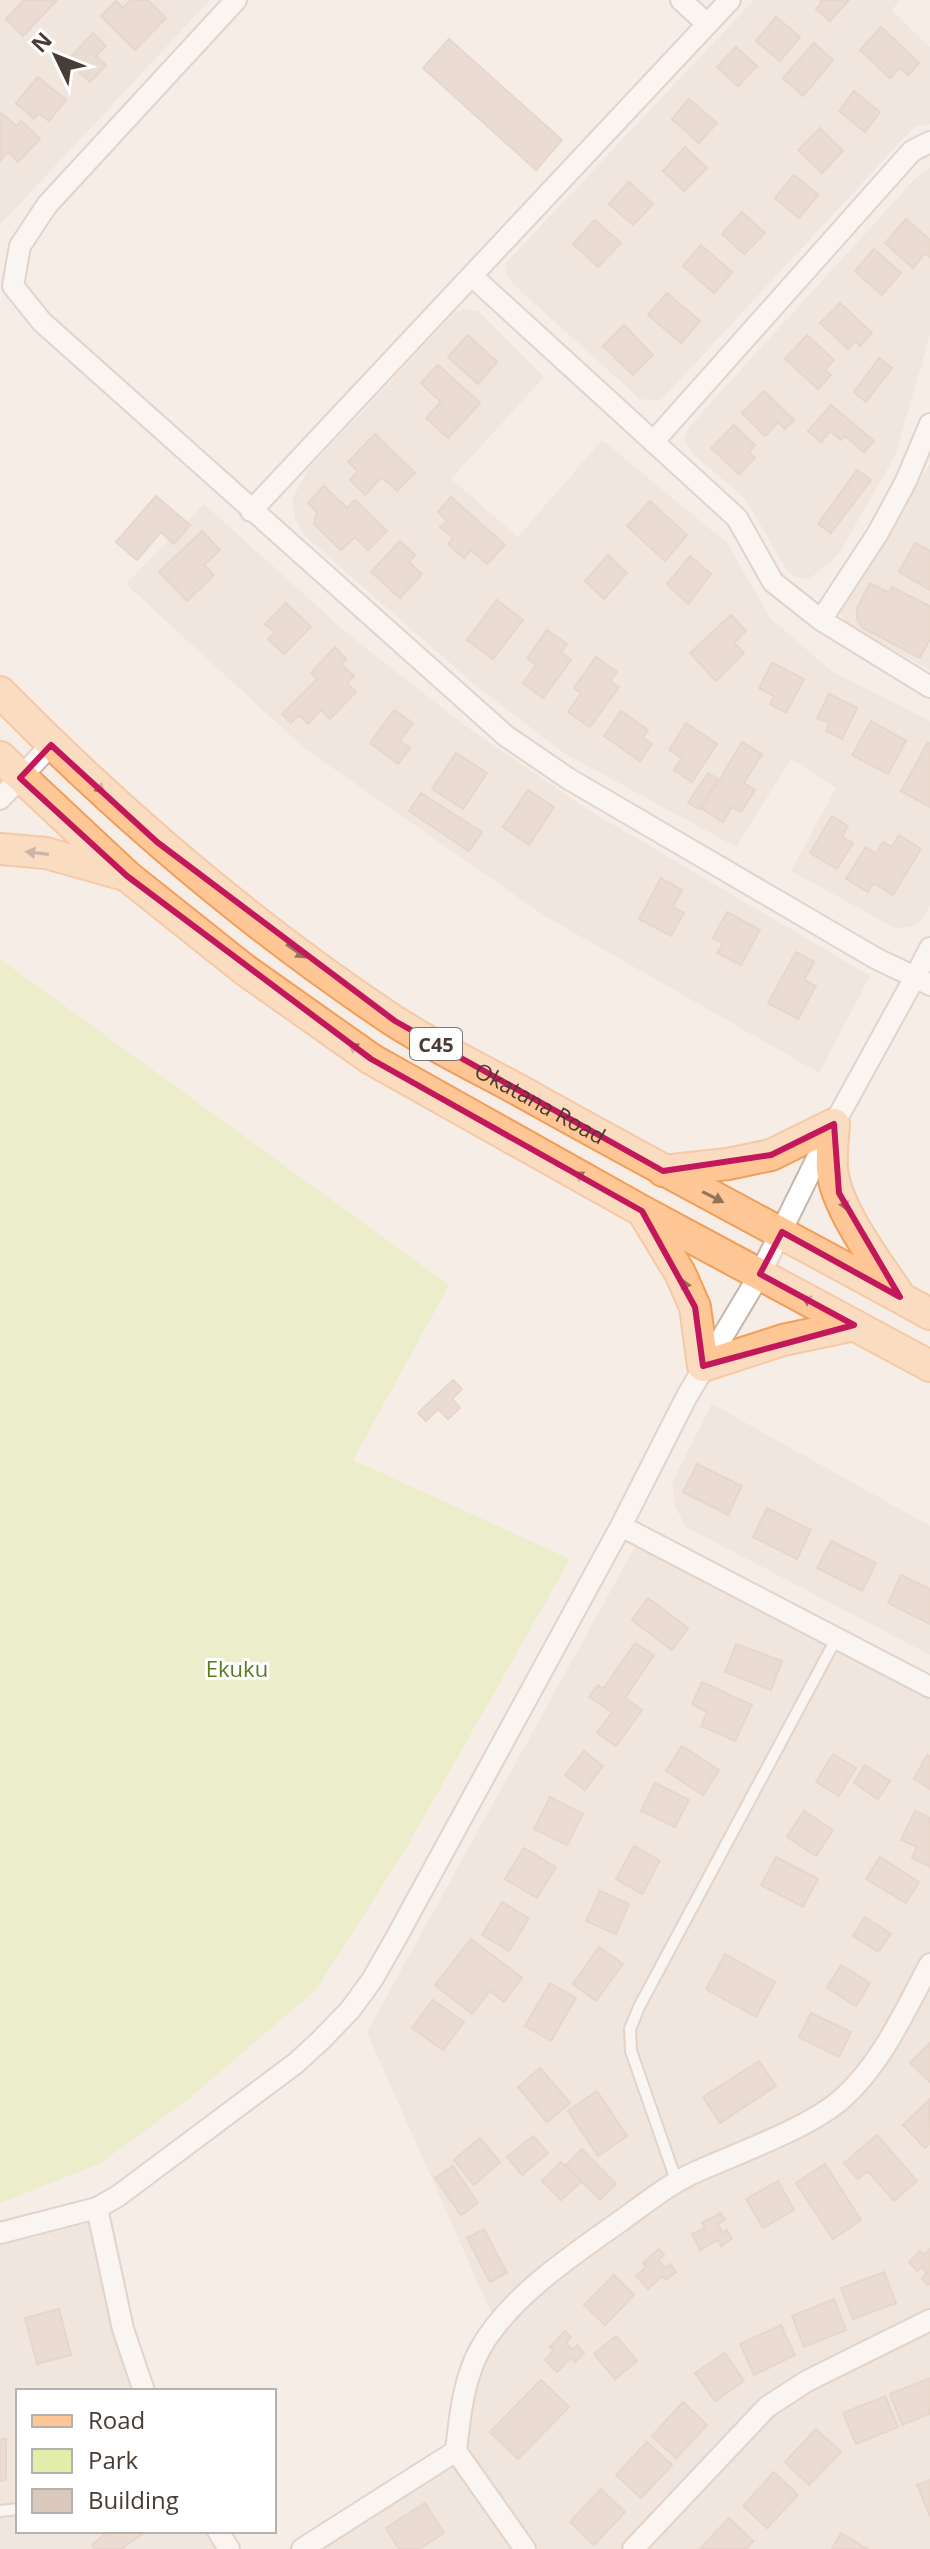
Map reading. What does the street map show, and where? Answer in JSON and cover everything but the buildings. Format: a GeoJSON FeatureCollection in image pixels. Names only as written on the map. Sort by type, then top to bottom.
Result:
{"type":"FeatureCollection","features":[{"type":"Feature","properties":{"kind":"main road","name":"Okatana Road"},"geometry":{"type":"LineString","coordinates":[[0,692],[51,745],[157,842],[272,934],[395,1021],[663,1171],[782,1232],[930,1314]]}},
{"type":"Feature","properties":{"kind":"main road","name":"Okatana Road"},"geometry":{"type":"LineString","coordinates":[[7,778],[245,970],[371,1059],[642,1211],[930,1366]]}},
{"type":"Feature","properties":{"kind":"main road"},"geometry":{"type":"LineString","coordinates":[[0,849],[46,853],[127,876]]}},
{"type":"Feature","properties":{"kind":"main road"},"geometry":{"type":"LineString","coordinates":[[663,1171],[728,1164],[771,1155],[834,1124],[832,1169],[839,1193],[862,1239],[900,1297]]}},
{"type":"Feature","properties":{"kind":"main road"},"geometry":{"type":"LineString","coordinates":[[642,1211],[680,1273],[695,1307],[703,1366],[783,1340],[854,1325]]}},
{"type":"Feature","properties":{"kind":"street"},"geometry":{"type":"LineString","coordinates":[[236,0],[47,205],[20,246],[13,286],[42,322],[506,736],[569,779],[855,947],[922,981]]}},
{"type":"Feature","properties":{"kind":"street"},"geometry":{"type":"LineString","coordinates":[[681,0],[707,24]]}},
{"type":"Feature","properties":{"kind":"street"},"geometry":{"type":"LineString","coordinates":[[251,511],[730,0]]}},
{"type":"Feature","properties":{"kind":"street"},"geometry":{"type":"LineString","coordinates":[[653,442],[912,151],[930,142]]}},
{"type":"Feature","properties":{"kind":"street"},"geometry":{"type":"LineString","coordinates":[[472,276],[737,518],[773,582],[821,620],[930,687]]}},
{"type":"Feature","properties":{"kind":"street"},"geometry":{"type":"LineString","coordinates":[[821,620],[878,533],[906,481],[930,424]]}},
{"type":"Feature","properties":{"kind":"street"},"geometry":{"type":"LineString","coordinates":[[7,778],[51,745]]}},
{"type":"Feature","properties":{"kind":"street"},"geometry":{"type":"LineString","coordinates":[[0,2233],[97,2208],[138,2181],[296,2063],[350,2010],[372,1980],[621,1526],[703,1366],[760,1274],[834,1124],[922,981],[930,948]]}},
{"type":"Feature","properties":{"kind":"street"},"geometry":{"type":"LineString","coordinates":[[621,1526],[930,1687]]}},
{"type":"Feature","properties":{"kind":"street"},"geometry":{"type":"LineString","coordinates":[[525,2549],[456,2451],[464,2389],[478,2353],[496,2324],[562,2264],[676,2180],[820,2116],[843,2098],[863,2077],[886,2044],[930,1964]]}},
{"type":"Feature","properties":{"kind":"street"},"geometry":{"type":"LineString","coordinates":[[97,2208],[123,2329],[143,2389]]}},
{"type":"Feature","properties":{"kind":"street"},"geometry":{"type":"LineString","coordinates":[[633,2549],[767,2407],[807,2381],[930,2320]]}},
{"type":"Feature","properties":{"kind":"street"},"geometry":{"type":"LineString","coordinates":[[302,2549],[456,2451]]}},
{"type":"Feature","properties":{"kind":"lane"},"geometry":{"type":"LineString","coordinates":[[676,2180],[631,2051],[630,2029],[836,1639]]}},
{"type":"Feature","properties":{"kind":"highlighted area"},"geometry":{"type":"Polygon","coordinates":[[[51,745],[157,842],[395,1021],[663,1171],[771,1155],[834,1124],[839,1193],[900,1297],[782,1232],[760,1274],[854,1325],[703,1366],[695,1307],[642,1211],[371,1059],[127,876],[20,778],[51,745]]]}},
{"type":"Feature","properties":{"kind":"shaded area"},"geometry":{"type":"Polygon","coordinates":[[[0,0],[210,0],[0,225],[0,0]]]}},
{"type":"Feature","properties":{"kind":"shaded area"},"geometry":{"type":"Polygon","coordinates":[[[754,0],[899,0],[892,11],[930,47],[930,124],[915,126],[660,401],[640,399],[513,284],[506,263],[754,0]]]}},
{"type":"Feature","properties":{"kind":"shaded area"},"geometry":{"type":"Polygon","coordinates":[[[930,167],[930,335],[895,456],[838,555],[808,580],[796,577],[787,570],[745,499],[692,453],[684,440],[688,428],[914,180],[930,167]]]}},
{"type":"Feature","properties":{"kind":"shaded area"},"geometry":{"type":"Polygon","coordinates":[[[465,309],[478,311],[544,377],[451,479],[518,537],[602,440],[727,543],[771,619],[833,672],[930,721],[930,906],[923,919],[913,927],[895,928],[791,871],[836,788],[791,759],[736,847],[564,753],[475,685],[305,536],[295,519],[292,499],[309,468],[455,313],[465,309]]]}},
{"type":"Feature","properties":{"kind":"shaded area"},"geometry":{"type":"Polygon","coordinates":[[[930,464],[930,670],[849,626],[840,613],[930,464]]]}},
{"type":"Feature","properties":{"kind":"shaded area"},"geometry":{"type":"Polygon","coordinates":[[[204,504],[349,635],[467,727],[587,809],[870,976],[819,1073],[545,916],[304,748],[126,584],[204,504]]]}},
{"type":"Feature","properties":{"kind":"shaded area"},"geometry":{"type":"Polygon","coordinates":[[[712,1404],[930,1526],[930,1655],[686,1527],[676,1508],[672,1483],[712,1404]]]}},
{"type":"Feature","properties":{"kind":"shaded area"},"geometry":{"type":"Polygon","coordinates":[[[641,1536],[930,1687],[930,2549],[302,2549],[456,2451],[496,2324],[367,2032],[641,1536]]]}},
{"type":"Feature","properties":{"kind":"shaded area"},"geometry":{"type":"Polygon","coordinates":[[[97,2208],[143,2389],[16,2389],[16,2533],[219,2533],[229,2549],[0,2549],[0,2233],[97,2208]]]}},
{"type":"Feature","properties":{"kind":"green space","name":"Ekuku"},"geometry":{"type":"Polygon","coordinates":[[[0,959],[449,1285],[353,1460],[570,1559],[405,1850],[316,1990],[186,2101],[99,2164],[0,2203],[0,959]]]}}]}
